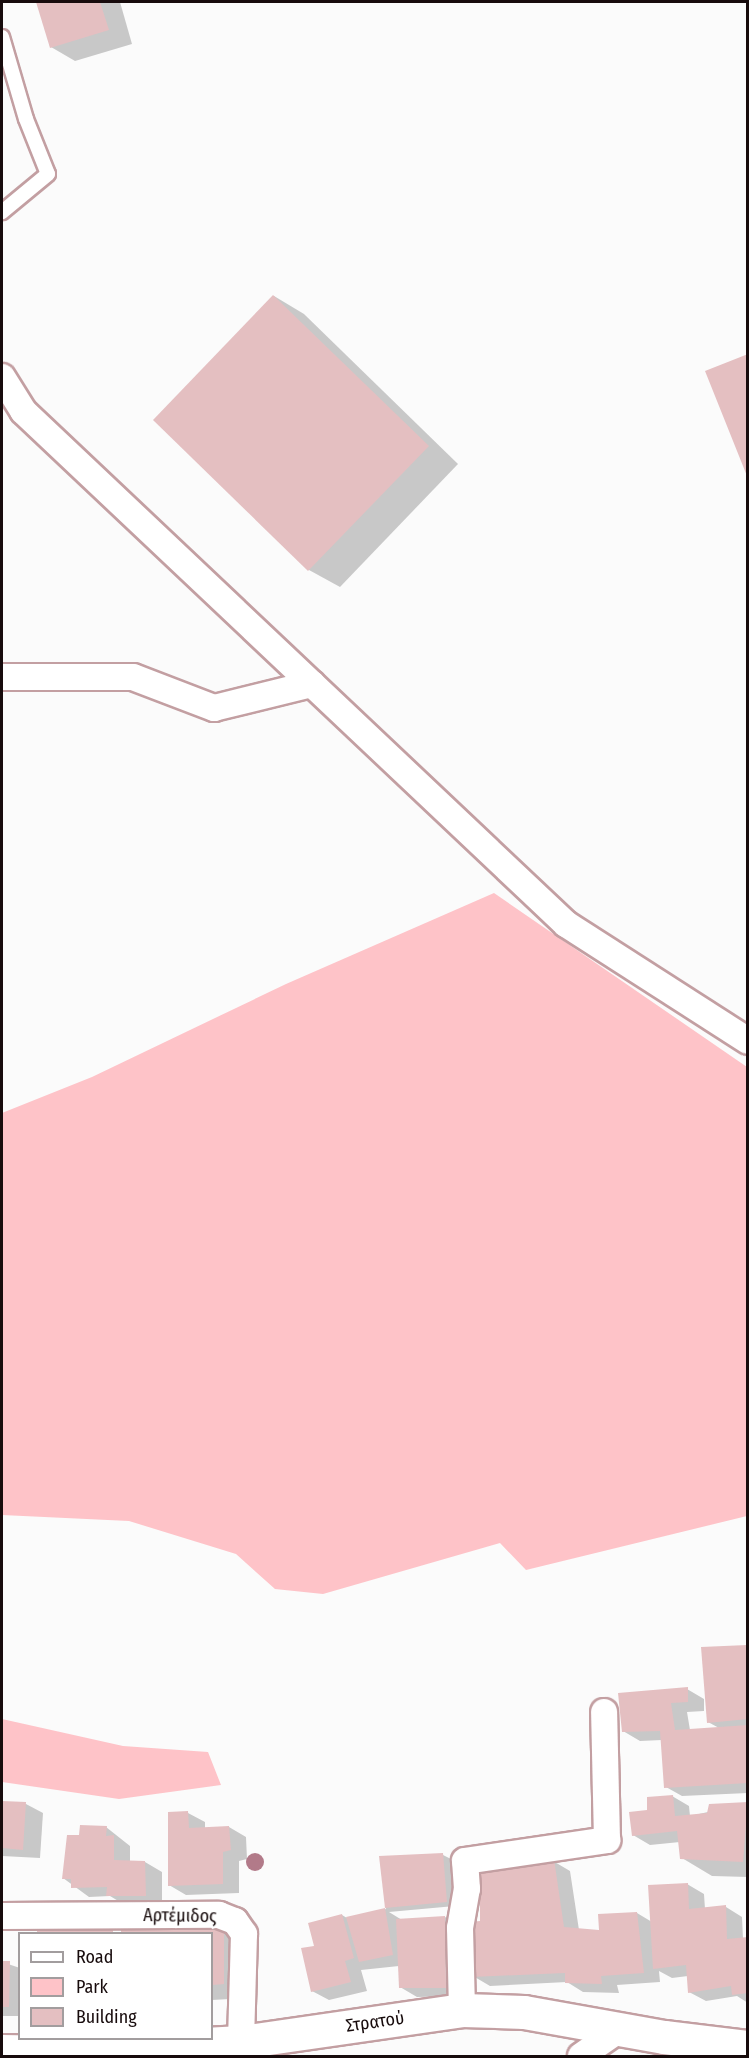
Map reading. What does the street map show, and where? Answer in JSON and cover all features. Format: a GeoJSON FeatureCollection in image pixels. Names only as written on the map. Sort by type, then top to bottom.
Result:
{"type":"FeatureCollection","features":[{"type":"Feature","properties":{"kind":"main road","name":"Στρατού"},"geometry":{"type":"LineString","coordinates":[[2,2051],[60,2052],[241,2042],[462,2010],[524,2012],[620,2029],[747,2047]]}},
{"type":"Feature","properties":{"kind":"street"},"geometry":{"type":"LineString","coordinates":[[2,377],[23,411],[566,924],[747,1041]]}},
{"type":"Feature","properties":{"kind":"street"},"geometry":{"type":"LineString","coordinates":[[2,677],[133,677],[214,708],[312,684]]}},
{"type":"Feature","properties":{"kind":"street"},"geometry":{"type":"LineString","coordinates":[[462,2010],[460,1928],[467,1889],[465,1861],[607,1840],[604,1712]]}},
{"type":"Feature","properties":{"kind":"street","name":"Αρτέμιδος"},"geometry":{"type":"LineString","coordinates":[[2,1916],[219,1914],[235,1920],[244,1934],[241,2042]]}},
{"type":"Feature","properties":{"kind":"street"},"geometry":{"type":"LineString","coordinates":[[581,2056],[620,2029]]}},
{"type":"Feature","properties":{"kind":"lane"},"geometry":{"type":"LineString","coordinates":[[2,37],[26,119],[48,174],[2,212]]}},
{"type":"Feature","properties":{"kind":"green space"},"geometry":{"type":"Polygon","coordinates":[[[494,893],[747,1067],[747,1516],[526,1570],[500,1543],[323,1594],[275,1589],[236,1554],[129,1521],[2,1515],[2,1113],[92,1077],[286,984],[494,893]]]}},
{"type":"Feature","properties":{"kind":"green space"},"geometry":{"type":"Polygon","coordinates":[[[2,1719],[123,1746],[208,1752],[221,1785],[119,1799],[2,1782],[2,1719]]]}},
{"type":"Feature","properties":{"kind":"building"},"geometry":{"type":"Polygon","coordinates":[[[36,2],[100,2],[109,30],[50,48],[36,2]]]}},
{"type":"Feature","properties":{"kind":"building"},"geometry":{"type":"Polygon","coordinates":[[[273,295],[429,446],[308,571],[153,420],[273,295]]]}},
{"type":"Feature","properties":{"kind":"building"},"geometry":{"type":"Polygon","coordinates":[[[748,354],[748,476],[747,476],[705,371],[748,354]]]}},
{"type":"Feature","properties":{"kind":"building"},"geometry":{"type":"Polygon","coordinates":[[[747,1645],[748,1719],[707,1723],[701,1647],[747,1645]]]}},
{"type":"Feature","properties":{"kind":"building"},"geometry":{"type":"Polygon","coordinates":[[[688,1687],[688,1702],[671,1703],[675,1730],[748,1725],[748,1783],[664,1788],[660,1731],[622,1732],[618,1693],[688,1687]]]}},
{"type":"Feature","properties":{"kind":"building"},"geometry":{"type":"Polygon","coordinates":[[[673,1795],[675,1816],[707,1813],[709,1804],[748,1802],[743,1862],[680,1859],[677,1831],[632,1836],[629,1812],[647,1810],[647,1797],[673,1795]]]}},
{"type":"Feature","properties":{"kind":"building"},"geometry":{"type":"Polygon","coordinates":[[[2,1801],[26,1802],[23,1850],[2,1848],[2,1801]]]}},
{"type":"Feature","properties":{"kind":"building"},"geometry":{"type":"Polygon","coordinates":[[[188,1811],[189,1828],[229,1826],[231,1850],[223,1852],[223,1884],[168,1886],[168,1812],[188,1811]]]}},
{"type":"Feature","properties":{"kind":"building"},"geometry":{"type":"Polygon","coordinates":[[[80,1825],[107,1826],[106,1836],[114,1835],[114,1860],[145,1861],[146,1896],[106,1896],[107,1887],[71,1888],[71,1879],[62,1879],[67,1835],[79,1835],[80,1825]]]}},
{"type":"Feature","properties":{"kind":"building"},"geometry":{"type":"Polygon","coordinates":[[[443,1853],[447,1902],[385,1908],[379,1856],[443,1853]]]}},
{"type":"Feature","properties":{"kind":"building"},"geometry":{"type":"Polygon","coordinates":[[[554,1859],[564,1927],[599,1930],[598,1914],[637,1912],[644,1973],[601,1976],[602,1984],[565,1983],[565,1973],[471,1977],[469,1922],[480,1921],[480,1868],[554,1859]]]}},
{"type":"Feature","properties":{"kind":"building"},"geometry":{"type":"Polygon","coordinates":[[[688,1883],[689,1909],[726,1905],[727,1939],[748,1937],[748,1993],[732,1995],[731,1986],[688,1993],[686,1965],[653,1969],[648,1885],[688,1883]]]}},
{"type":"Feature","properties":{"kind":"building"},"geometry":{"type":"Polygon","coordinates":[[[385,1908],[393,1955],[359,1962],[346,1917],[385,1908]]]}},
{"type":"Feature","properties":{"kind":"building"},"geometry":{"type":"Polygon","coordinates":[[[342,1914],[354,1958],[345,1961],[351,1982],[311,1992],[301,1948],[314,1946],[308,1923],[342,1914]]]}},
{"type":"Feature","properties":{"kind":"building"},"geometry":{"type":"Polygon","coordinates":[[[445,1916],[446,1988],[399,1988],[396,1919],[445,1916]]]}},
{"type":"Feature","properties":{"kind":"building"},"geometry":{"type":"Polygon","coordinates":[[[224,1924],[224,1984],[213,1985],[213,1932],[121,1932],[121,1929],[224,1924]]]}},
{"type":"Feature","properties":{"kind":"building"},"geometry":{"type":"Polygon","coordinates":[[[113,1928],[113,1932],[37,1931],[113,1928]]]}},
{"type":"Feature","properties":{"kind":"building"},"geometry":{"type":"Polygon","coordinates":[[[2,1961],[10,1961],[9,2007],[2,2007],[2,1961]]]}}]}
